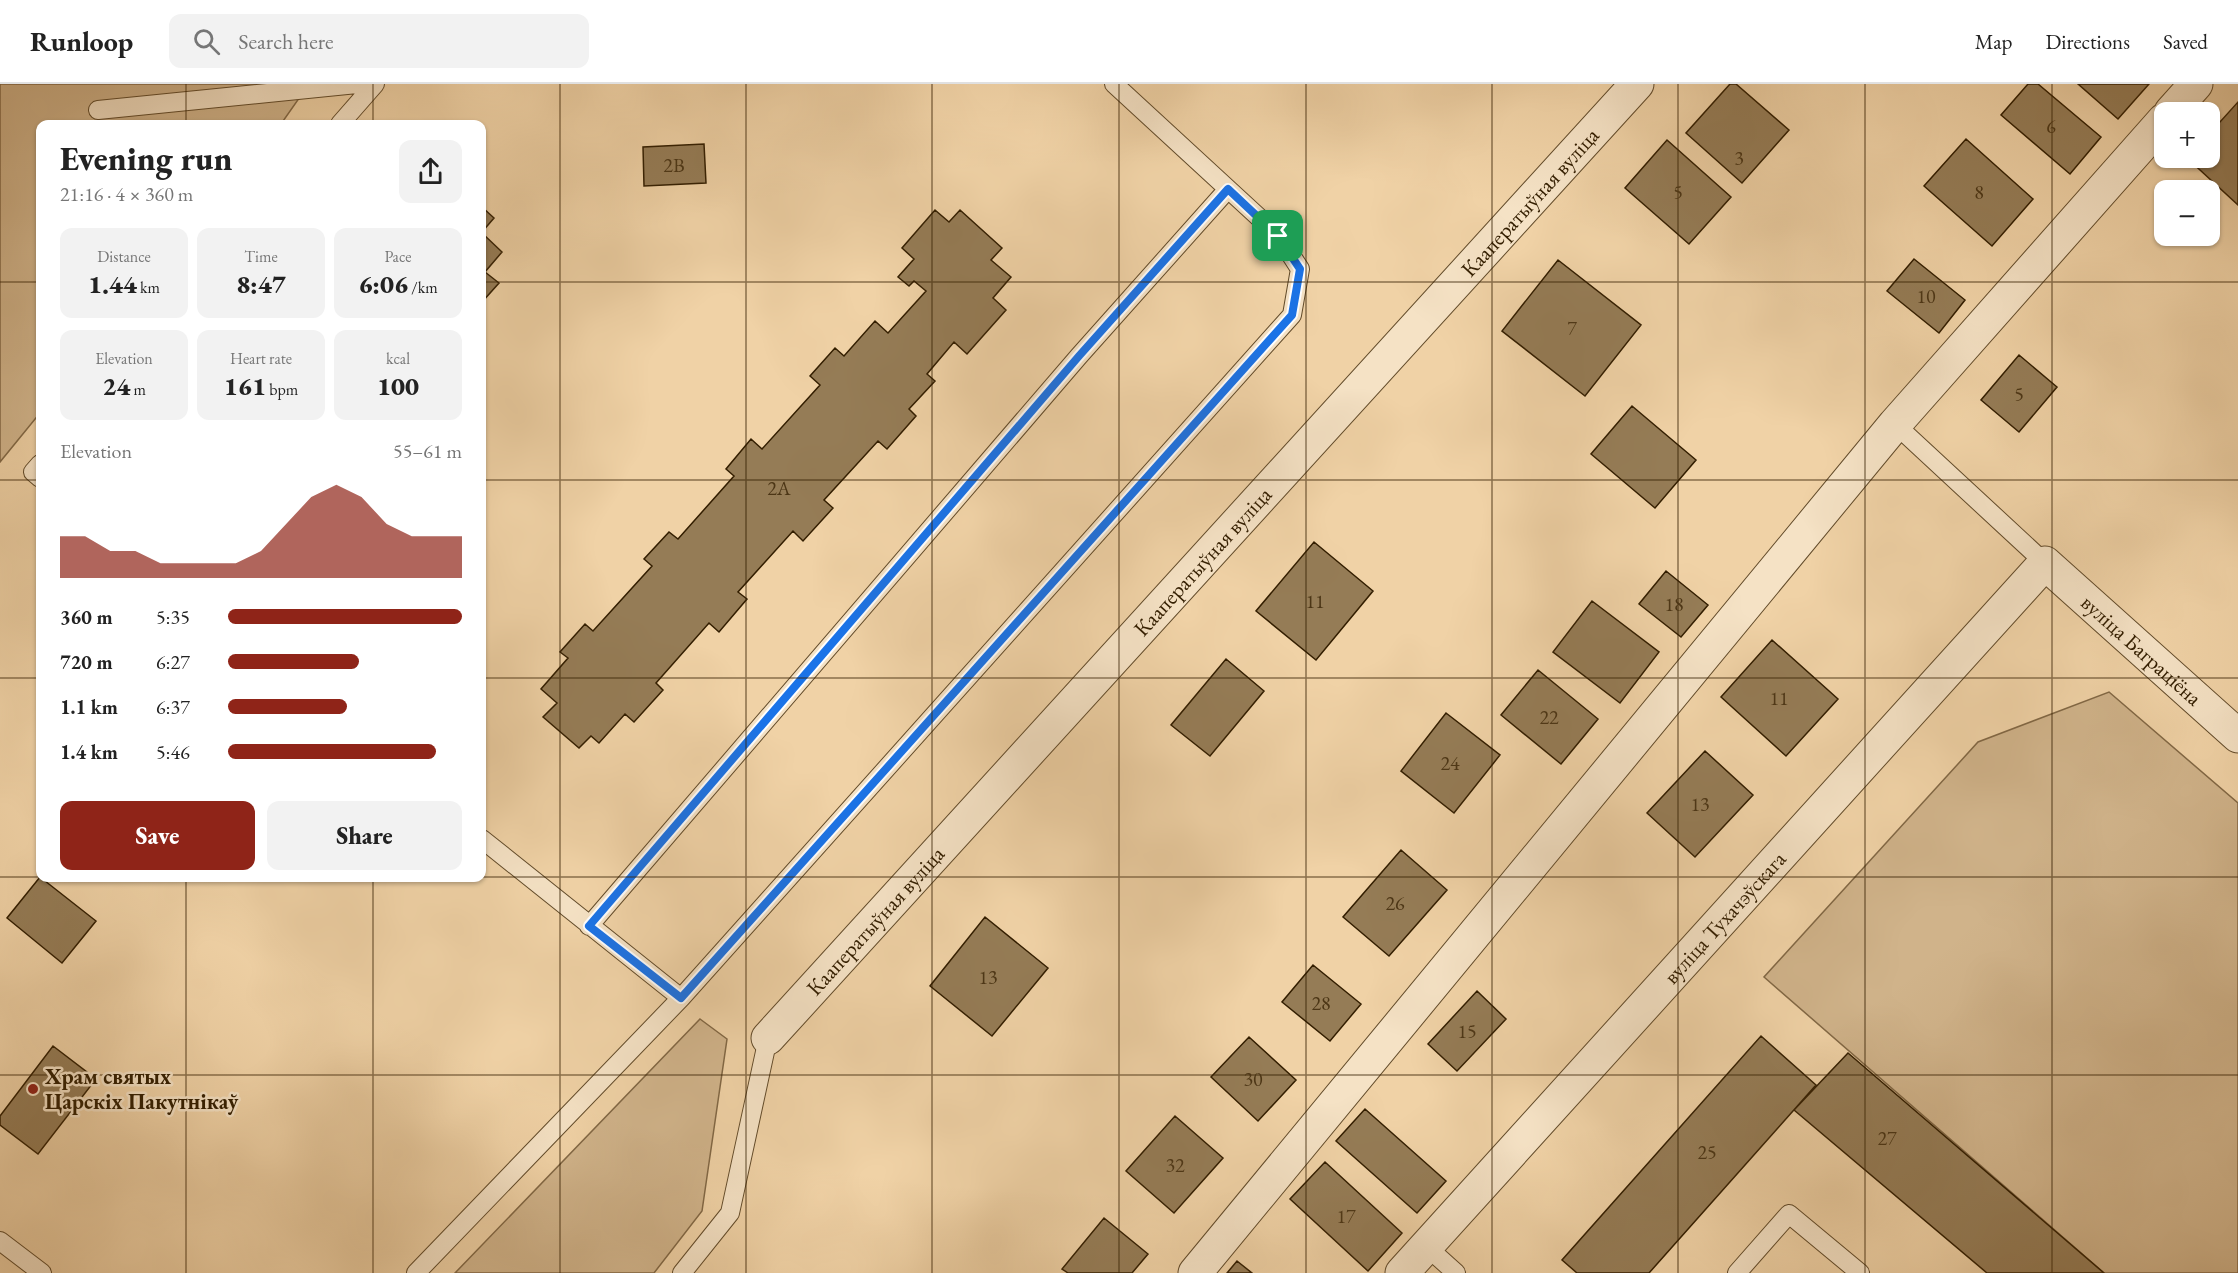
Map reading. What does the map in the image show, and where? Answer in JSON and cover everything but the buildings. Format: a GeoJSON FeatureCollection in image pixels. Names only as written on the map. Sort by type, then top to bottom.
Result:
{"type":"FeatureCollection","features":[{"type":"Feature","properties":{"kind":"street","name":"Кааператыўная вуліца"},"geometry":{"type":"LineString","coordinates":[[768,1038],[1637,84]]}},
{"type":"Feature","properties":{"kind":"street"},"geometry":{"type":"LineString","coordinates":[[2180,102],[2196,84]]}},
{"type":"Feature","properties":{"kind":"street"},"geometry":{"type":"LineString","coordinates":[[1195,1273],[1895,424],[2154,131]]}},
{"type":"Feature","properties":{"kind":"street","name":"вуліца Баграціёна"},"geometry":{"type":"LineString","coordinates":[[2045,563],[2238,736]]}},
{"type":"Feature","properties":{"kind":"street","name":"вуліца Тухачэўскага"},"geometry":{"type":"LineString","coordinates":[[1402,1273],[2045,563]]}},
{"type":"Feature","properties":{"kind":"lane"},"geometry":{"type":"LineString","coordinates":[[98,110],[357,84]]}},
{"type":"Feature","properties":{"kind":"lane"},"geometry":{"type":"LineString","coordinates":[[344,120],[375,84]]}},
{"type":"Feature","properties":{"kind":"lane"},"geometry":{"type":"LineString","coordinates":[[416,1273],[681,998],[1292,315],[1300,269],[1278,236],[1114,84]]}},
{"type":"Feature","properties":{"kind":"lane"},"geometry":{"type":"LineString","coordinates":[[589,926],[1079,356],[1228,189]]}},
{"type":"Feature","properties":{"kind":"lane"},"geometry":{"type":"LineString","coordinates":[[1895,424],[2045,563]]}},
{"type":"Feature","properties":{"kind":"lane"},"geometry":{"type":"LineString","coordinates":[[486,842],[681,998]]}},
{"type":"Feature","properties":{"kind":"lane"},"geometry":{"type":"LineString","coordinates":[[682,1273],[730,1213],[768,1038]]}},
{"type":"Feature","properties":{"kind":"lane"},"geometry":{"type":"LineString","coordinates":[[1737,1273],[1789,1214],[1860,1273]]}},
{"type":"Feature","properties":{"kind":"lane"},"geometry":{"type":"LineString","coordinates":[[0,1241],[42,1273]]}},
{"type":"Feature","properties":{"kind":"lane"},"geometry":{"type":"LineString","coordinates":[[1426,1246],[1456,1273]]}},
{"type":"Feature","properties":{"kind":"shaded area"},"geometry":{"type":"Polygon","coordinates":[[[0,84],[309,84],[284,120],[36,120],[36,418],[0,462],[0,84]]]}},
{"type":"Feature","properties":{"kind":"shaded area"},"geometry":{"type":"Polygon","coordinates":[[[2109,692],[2238,803],[2238,1273],[2104,1273],[1764,977],[1978,742],[2109,692]]]}},
{"type":"Feature","properties":{"kind":"shaded area"},"geometry":{"type":"Polygon","coordinates":[[[700,1019],[727,1039],[702,1211],[654,1273],[455,1273],[700,1019]]]}},
{"type":"Feature","properties":{"kind":"place","name":"Храм святых Царскіх Пакутнікаў"},"geometry":{"type":"Point","coordinates":[33,1089]}},
{"type":"Feature","properties":{"kind":"route"},"geometry":{"type":"LineString","coordinates":[[1228,189],[1278,236],[1300,269],[1292,315],[681,998],[589,926],[1079,356],[1228,189]]}}]}
